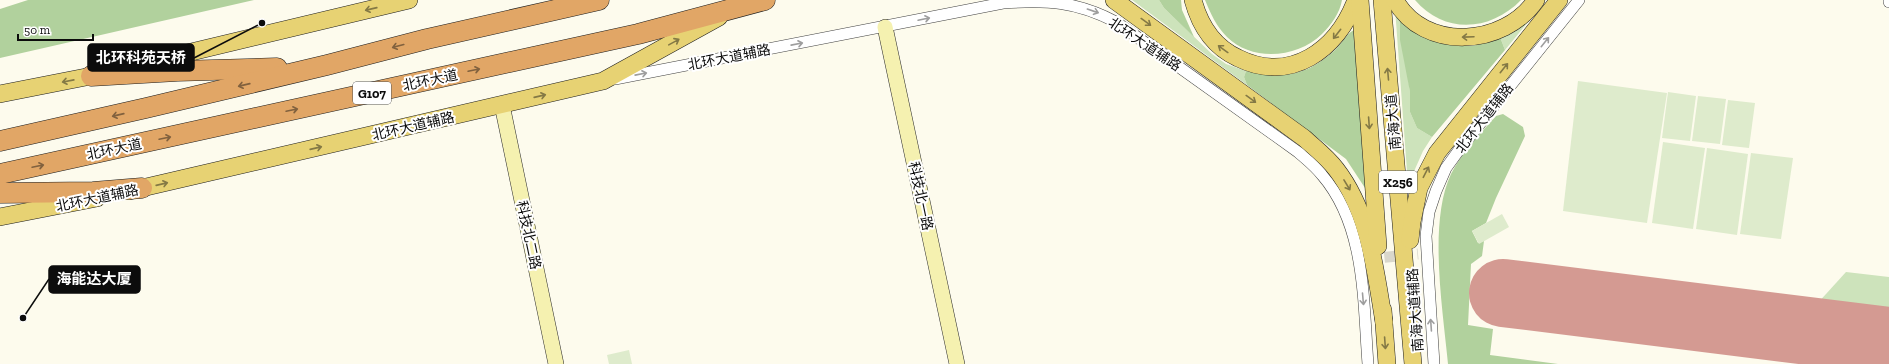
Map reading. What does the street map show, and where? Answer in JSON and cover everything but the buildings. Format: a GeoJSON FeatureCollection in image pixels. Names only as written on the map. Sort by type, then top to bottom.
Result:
{"type":"FeatureCollection","features":[{"type":"Feature","properties":{"kind":"highway"},"geometry":{"type":"LineString","coordinates":[[0,141],[327,65],[427,38],[554,0]]}},
{"type":"Feature","properties":{"kind":"highway"},"geometry":{"type":"LineString","coordinates":[[427,38],[599,0]]}},
{"type":"Feature","properties":{"kind":"highway","name":"北环大道"},"geometry":{"type":"LineString","coordinates":[[0,174],[631,35],[765,0]]}},
{"type":"Feature","properties":{"kind":"highway"},"geometry":{"type":"LineString","coordinates":[[91,76],[327,65]]}},
{"type":"Feature","properties":{"kind":"highway"},"geometry":{"type":"LineString","coordinates":[[0,193],[94,192],[142,188]]}},
{"type":"Feature","properties":{"kind":"main road"},"geometry":{"type":"LineString","coordinates":[[0,94],[91,76],[409,0]]}},
{"type":"Feature","properties":{"kind":"main road"},"geometry":{"type":"LineString","coordinates":[[1114,0],[1304,138],[1321,152],[1336,169],[1351,192],[1365,228],[1372,252],[1384,322]]}},
{"type":"Feature","properties":{"kind":"main road"},"geometry":{"type":"LineString","coordinates":[[1193,0],[1196,14],[1204,29],[1217,44],[1232,56],[1250,64],[1268,68],[1288,66],[1306,60],[1322,50],[1337,36],[1349,17],[1356,0]]}},
{"type":"Feature","properties":{"kind":"main road","name":"南海大道"},"geometry":{"type":"LineString","coordinates":[[1360,0],[1387,364]]}},
{"type":"Feature","properties":{"kind":"main road","name":"南海大道"},"geometry":{"type":"LineString","coordinates":[[1382,0],[1413,364]]}},
{"type":"Feature","properties":{"kind":"main road"},"geometry":{"type":"LineString","coordinates":[[1395,0],[1398,6],[1415,23],[1432,32],[1451,37],[1472,38],[1493,32],[1514,22],[1531,8],[1536,0]]}},
{"type":"Feature","properties":{"kind":"main road"},"geometry":{"type":"LineString","coordinates":[[1408,306],[1412,222],[1419,188],[1426,172],[1437,153],[1559,0]]}},
{"type":"Feature","properties":{"kind":"main road"},"geometry":{"type":"LineString","coordinates":[[603,81],[743,6]]}},
{"type":"Feature","properties":{"kind":"main road","name":"北环大道辅路"},"geometry":{"type":"LineString","coordinates":[[0,218],[142,188],[603,81]]}},
{"type":"Feature","properties":{"kind":"street","name":"北环大道辅路"},"geometry":{"type":"LineString","coordinates":[[603,81],[885,27],[1002,2],[1029,0],[1053,1],[1098,12],[1116,22],[1298,152],[1322,175],[1337,197],[1363,260],[1368,364]]}},
{"type":"Feature","properties":{"kind":"street","name":"北环大道辅路"},"geometry":{"type":"LineString","coordinates":[[1422,254],[1429,212],[1446,168],[1579,0]]}},
{"type":"Feature","properties":{"kind":"street","name":"科技北一路"},"geometry":{"type":"LineString","coordinates":[[885,27],[957,364]]}},
{"type":"Feature","properties":{"kind":"street","name":"科技北二路"},"geometry":{"type":"LineString","coordinates":[[502,105],[556,364]]}},
{"type":"Feature","properties":{"kind":"street","name":"南海大道辅路"},"geometry":{"type":"LineString","coordinates":[[1422,254],[1434,364]]}},
{"type":"Feature","properties":{"kind":"green space"},"geometry":{"type":"Polygon","coordinates":[[[28,0],[254,0],[0,58],[0,9],[28,0]]]}},
{"type":"Feature","properties":{"kind":"green space"},"geometry":{"type":"Polygon","coordinates":[[[1132,0],[1159,0],[1164,8],[1212,54],[1226,64],[1246,71],[1244,77],[1247,85],[1132,0]]]}},
{"type":"Feature","properties":{"kind":"green space"},"geometry":{"type":"Polygon","coordinates":[[[1159,0],[1181,0],[1182,10],[1194,37],[1164,8],[1159,0]]]}},
{"type":"Feature","properties":{"kind":"green space"},"geometry":{"type":"Polygon","coordinates":[[[1205,0],[1342,0],[1339,10],[1332,23],[1322,34],[1301,48],[1275,54],[1249,50],[1237,45],[1220,29],[1205,0]]]}},
{"type":"Feature","properties":{"kind":"green space"},"geometry":{"type":"Polygon","coordinates":[[[1415,0],[1521,0],[1496,18],[1482,23],[1468,25],[1454,24],[1440,19],[1427,11],[1415,0]]]}},
{"type":"Feature","properties":{"kind":"green space"},"geometry":{"type":"Polygon","coordinates":[[[1542,0],[1546,0],[1505,50],[1500,37],[1542,0]]]}},
{"type":"Feature","properties":{"kind":"green space"},"geometry":{"type":"Polygon","coordinates":[[[1395,8],[1400,15],[1410,92],[1410,112],[1417,128],[1432,137],[1423,151],[1408,185],[1395,8]]]}},
{"type":"Feature","properties":{"kind":"green space"},"geometry":{"type":"Polygon","coordinates":[[[1400,15],[1433,35],[1450,43],[1459,45],[1476,45],[1500,37],[1505,50],[1432,137],[1417,128],[1410,112],[1410,92],[1400,40],[1400,15]]]}},
{"type":"Feature","properties":{"kind":"green space"},"geometry":{"type":"Polygon","coordinates":[[[1354,30],[1367,191],[1346,159],[1247,85],[1244,77],[1246,71],[1283,75],[1314,66],[1337,48],[1348,34],[1354,30]]]}},
{"type":"Feature","properties":{"kind":"green space"},"geometry":{"type":"Polygon","coordinates":[[[1578,81],[1667,93],[1647,223],[1563,211],[1578,81]]]}},
{"type":"Feature","properties":{"kind":"green space"},"geometry":{"type":"Polygon","coordinates":[[[1668,92],[1696,96],[1690,141],[1662,138],[1668,92]]]}},
{"type":"Feature","properties":{"kind":"green space"},"geometry":{"type":"Polygon","coordinates":[[[1698,96],[1726,99],[1720,144],[1692,141],[1698,96]]]}},
{"type":"Feature","properties":{"kind":"green space"},"geometry":{"type":"Polygon","coordinates":[[[1728,100],[1755,103],[1749,148],[1722,145],[1728,100]]]}},
{"type":"Feature","properties":{"kind":"green space"},"geometry":{"type":"Polygon","coordinates":[[[1503,114],[1523,127],[1525,136],[1486,223],[1472,231],[1478,243],[1484,241],[1482,256],[1471,264],[1468,325],[1493,329],[1490,355],[1558,364],[1448,364],[1439,267],[1440,217],[1444,194],[1455,166],[1466,151],[1496,116],[1503,114]]]}},
{"type":"Feature","properties":{"kind":"green space"},"geometry":{"type":"Polygon","coordinates":[[[1663,142],[1705,148],[1693,229],[1652,223],[1663,142]]]}},
{"type":"Feature","properties":{"kind":"green space"},"geometry":{"type":"Polygon","coordinates":[[[1707,148],[1748,154],[1737,235],[1696,229],[1707,148]]]}},
{"type":"Feature","properties":{"kind":"green space"},"geometry":{"type":"Polygon","coordinates":[[[1751,153],[1793,158],[1781,239],[1740,234],[1751,153]]]}},
{"type":"Feature","properties":{"kind":"green space"},"geometry":{"type":"Polygon","coordinates":[[[1502,214],[1509,227],[1479,244],[1472,231],[1502,214]]]}},
{"type":"Feature","properties":{"kind":"green space"},"geometry":{"type":"Polygon","coordinates":[[[1846,272],[1889,277],[1889,326],[1806,316],[1846,272]]]}},
{"type":"Feature","properties":{"kind":"green space"},"geometry":{"type":"Polygon","coordinates":[[[629,350],[632,364],[609,364],[607,355],[629,350]]]}},
{"type":"Feature","properties":{"kind":"runway"},"geometry":{"type":"LineString","coordinates":[[1503,293],[1889,341]]}},
{"type":"Feature","properties":{"kind":"tunnel"},"geometry":{"type":"LineString","coordinates":[[1368,259],[1418,254]]}},
{"type":"Feature","properties":{"kind":"place","name":"北环科苑天桥"},"geometry":{"type":"Point","coordinates":[262,23]}},
{"type":"Feature","properties":{"kind":"place","name":"海能达大厦"},"geometry":{"type":"Point","coordinates":[23,318]}}]}
